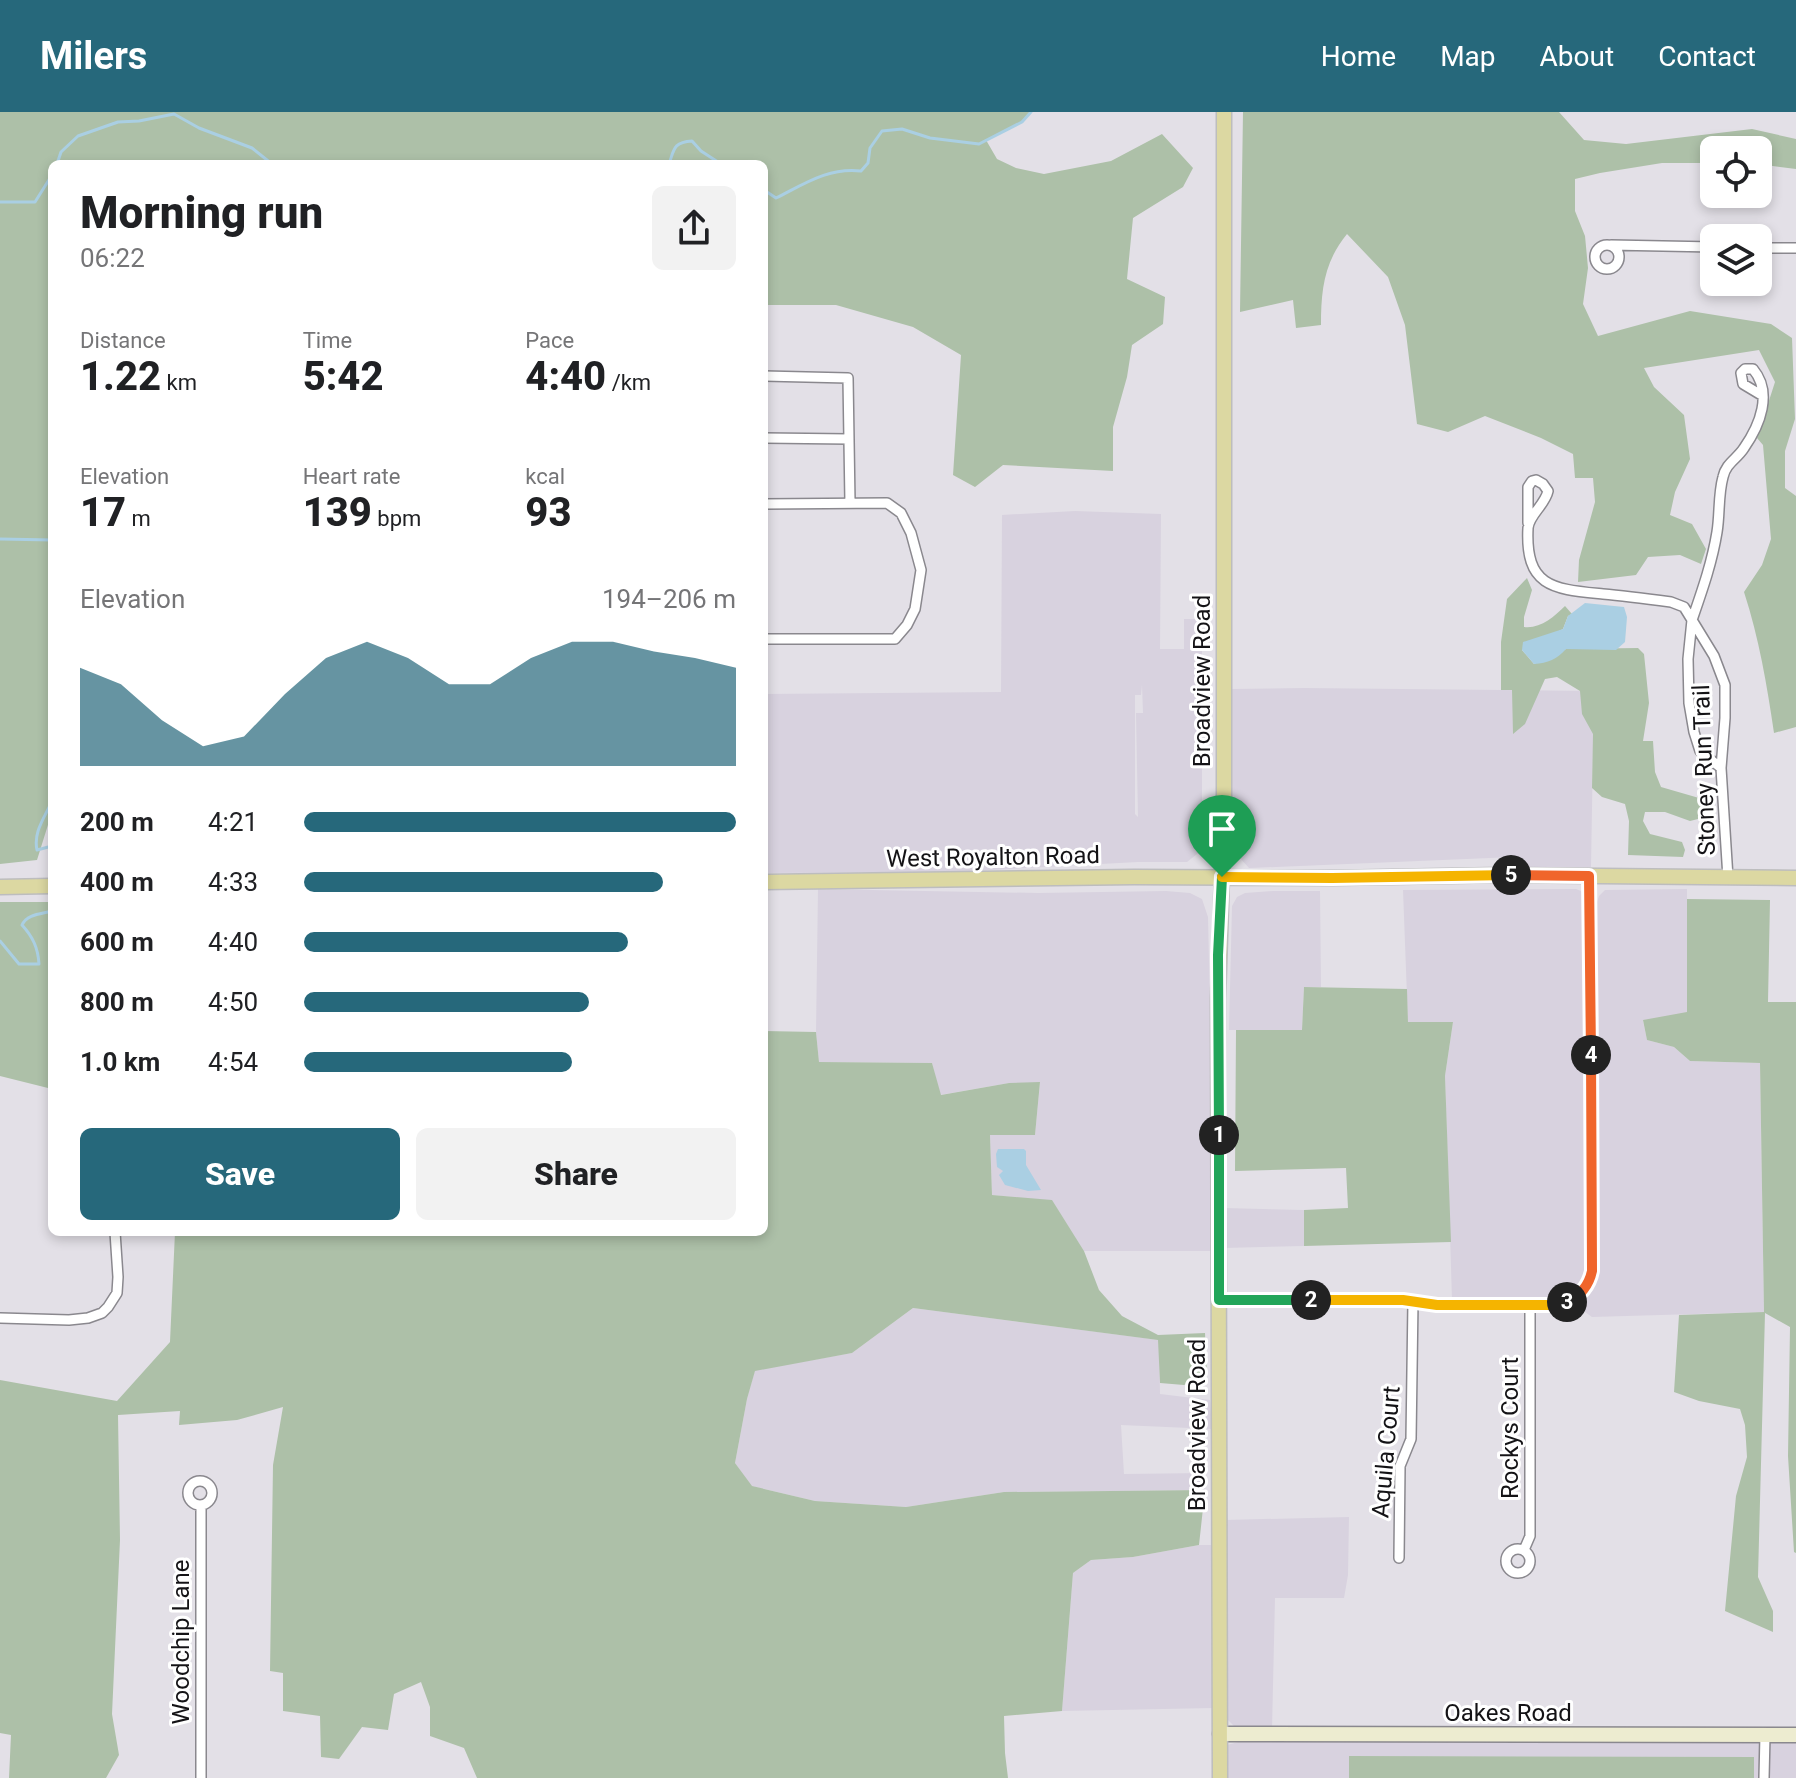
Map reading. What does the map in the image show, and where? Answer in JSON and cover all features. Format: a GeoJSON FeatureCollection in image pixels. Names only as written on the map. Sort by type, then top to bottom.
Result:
{"type":"FeatureCollection","features":[{"type":"Feature","properties":{"kind":"main road","name":"Broadview Road"},"geometry":{"type":"LineString","coordinates":[[1220,1778],[1218,984],[1224,812],[1224,112]]}},
{"type":"Feature","properties":{"kind":"main road","name":"West Royalton Road"},"geometry":{"type":"LineString","coordinates":[[768,882],[939,878],[1796,878]]}},
{"type":"Feature","properties":{"kind":"main road"},"geometry":{"type":"LineString","coordinates":[[0,887],[48,886]]}},
{"type":"Feature","properties":{"kind":"street"},"geometry":{"type":"LineString","coordinates":[[1611,245],[1700,247]]}},
{"type":"Feature","properties":{"kind":"street"},"geometry":{"type":"LineString","coordinates":[[1772,248],[1796,248]]}},
{"type":"Feature","properties":{"kind":"street"},"geometry":{"type":"LineString","coordinates":[[768,376],[848,378],[850,503]]}},
{"type":"Feature","properties":{"kind":"street"},"geometry":{"type":"LineString","coordinates":[[1721,768],[1700,751],[1694,732],[1689,703],[1688,659],[1692,620],[1709,574],[1723,476],[1729,463],[1743,451],[1759,421],[1763,396]]}},
{"type":"Feature","properties":{"kind":"street"},"geometry":{"type":"LineString","coordinates":[[768,438],[849,439]]}},
{"type":"Feature","properties":{"kind":"street"},"geometry":{"type":"LineString","coordinates":[[768,504],[887,503],[901,513],[911,533],[921,570],[915,609],[895,639],[768,639]]}},
{"type":"Feature","properties":{"kind":"street"},"geometry":{"type":"LineString","coordinates":[[1528,523],[1531,562],[1541,579],[1574,592],[1671,602],[1684,607],[1692,620]]}},
{"type":"Feature","properties":{"kind":"street","name":"Stoney Run Trail"},"geometry":{"type":"LineString","coordinates":[[1692,620],[1714,656],[1725,685],[1721,768],[1728,878]]}},
{"type":"Feature","properties":{"kind":"street"},"geometry":{"type":"LineString","coordinates":[[1219,1300],[1556,1305],[1573,1300],[1582,1291],[1591,1276],[1593,1207],[1589,876]]}},
{"type":"Feature","properties":{"kind":"street"},"geometry":{"type":"LineString","coordinates":[[0,1318],[69,1320],[102,1313],[117,1293],[115,1236]]}},
{"type":"Feature","properties":{"kind":"street","name":"Aquila Court"},"geometry":{"type":"LineString","coordinates":[[1399,1558],[1400,1466],[1411,1439],[1413,1301]]}},
{"type":"Feature","properties":{"kind":"street","name":"Rockys Court"},"geometry":{"type":"LineString","coordinates":[[1524,1550],[1530,1536],[1530,1305]]}},
{"type":"Feature","properties":{"kind":"street","name":"Woodchip Lane"},"geometry":{"type":"LineString","coordinates":[[201,1505],[201,1778]]}},
{"type":"Feature","properties":{"kind":"street","name":"Oakes Road"},"geometry":{"type":"LineString","coordinates":[[1220,1734],[1796,1735]]}},
{"type":"Feature","properties":{"kind":"street"},"geometry":{"type":"LineString","coordinates":[[1764,1778],[1765,1735]]}},
{"type":"Feature","properties":{"kind":"shaded area"},"geometry":{"type":"Polygon","coordinates":[[[1075,511],[1161,514],[1160,649],[1184,649],[1184,619],[1202,619],[1202,850],[1187,862],[950,872],[768,873],[768,694],[1001,692],[1002,515],[1075,511]],[[1142,685],[1141,695],[1135,695],[1135,814],[1138,817],[1136,713],[1143,713],[1142,685]]]}},
{"type":"Feature","properties":{"kind":"shaded area"},"geometry":{"type":"Polygon","coordinates":[[[1231,689],[1594,691],[1591,867],[1514,869],[1514,857],[1249,868],[1230,847],[1231,689]]]}},
{"type":"Feature","properties":{"kind":"shaded area"},"geometry":{"type":"Polygon","coordinates":[[[818,889],[1038,893],[1166,891],[1190,893],[1202,899],[1208,917],[1212,1251],[1084,1251],[1052,1201],[992,1195],[990,1134],[1035,1135],[1040,1083],[1009,1083],[940,1095],[932,1063],[819,1062],[816,1032],[818,889]]]}},
{"type":"Feature","properties":{"kind":"shaded area"},"geometry":{"type":"Polygon","coordinates":[[[1576,889],[1585,897],[1584,963],[1597,961],[1597,902],[1605,890],[1687,889],[1687,1013],[1643,1021],[1647,1040],[1674,1047],[1690,1061],[1760,1063],[1764,1312],[1592,1317],[1564,1297],[1452,1299],[1445,1076],[1453,1022],[1408,1023],[1403,890],[1576,889]]]}},
{"type":"Feature","properties":{"kind":"shaded area"},"geometry":{"type":"Polygon","coordinates":[[[1320,891],[1321,987],[1304,987],[1302,1030],[1229,1030],[1232,906],[1237,897],[1245,893],[1320,891]]]}},
{"type":"Feature","properties":{"kind":"shaded area"},"geometry":{"type":"Polygon","coordinates":[[[1224,1208],[1304,1210],[1304,1246],[1224,1248],[1224,1208]]]}},
{"type":"Feature","properties":{"kind":"shaded area"},"geometry":{"type":"Polygon","coordinates":[[[913,1308],[1159,1340],[1160,1394],[1210,1400],[1212,1429],[1121,1425],[1124,1474],[1205,1473],[1205,1490],[1004,1492],[906,1507],[815,1501],[751,1486],[735,1463],[755,1370],[852,1353],[913,1308]]]}},
{"type":"Feature","properties":{"kind":"shaded area"},"geometry":{"type":"Polygon","coordinates":[[[1349,1517],[1348,1575],[1344,1598],[1275,1598],[1272,1729],[1236,1728],[1228,1720],[1226,1712],[1225,1520],[1349,1517]]]}},
{"type":"Feature","properties":{"kind":"shaded area"},"geometry":{"type":"Polygon","coordinates":[[[1212,1545],[1214,1708],[1062,1711],[1073,1573],[1091,1560],[1133,1557],[1212,1545]]]}},
{"type":"Feature","properties":{"kind":"shaded area"},"geometry":{"type":"Polygon","coordinates":[[[1246,1740],[1796,1740],[1796,1778],[1226,1778],[1227,1745],[1246,1740]]]}},
{"type":"Feature","properties":{"kind":"green space"},"geometry":{"type":"Polygon","coordinates":[[[0,112],[1031,112],[1022,122],[986,140],[997,159],[1016,168],[1044,174],[1111,161],[1162,134],[1193,168],[1183,187],[1133,218],[1127,279],[1165,297],[1163,324],[1132,345],[1113,427],[1113,471],[1003,465],[975,487],[953,475],[961,355],[913,327],[836,305],[768,305],[768,160],[48,160],[48,825],[37,860],[0,864],[0,112]]]}},
{"type":"Feature","properties":{"kind":"green space"},"geometry":{"type":"Polygon","coordinates":[[[1243,112],[1559,112],[1584,140],[1626,144],[1752,129],[1796,139],[1796,169],[1772,166],[1772,136],[1700,136],[1700,163],[1662,163],[1575,179],[1575,211],[1585,236],[1588,268],[1583,304],[1598,336],[1690,311],[1771,324],[1792,338],[1795,419],[1785,451],[1785,488],[1796,496],[1796,727],[1774,733],[1762,662],[1744,592],[1762,565],[1771,539],[1763,445],[1757,438],[1775,382],[1759,350],[1644,368],[1654,387],[1684,415],[1690,459],[1675,492],[1670,515],[1692,524],[1706,549],[1701,564],[1680,555],[1648,557],[1636,575],[1578,582],[1579,560],[1595,502],[1593,478],[1575,478],[1573,454],[1485,416],[1448,432],[1417,424],[1405,325],[1388,277],[1347,234],[1333,255],[1325,277],[1321,325],[1296,328],[1293,300],[1240,312],[1243,112]]]}},
{"type":"Feature","properties":{"kind":"green space"},"geometry":{"type":"Polygon","coordinates":[[[1527,578],[1532,590],[1524,627],[1541,624],[1565,606],[1572,614],[1568,616],[1563,629],[1522,650],[1534,664],[1566,649],[1638,648],[1644,654],[1649,703],[1643,741],[1653,741],[1655,772],[1661,787],[1699,798],[1712,805],[1714,815],[1690,821],[1665,812],[1645,812],[1643,821],[1650,834],[1682,842],[1685,850],[1683,857],[1628,855],[1629,821],[1625,804],[1602,797],[1592,788],[1593,734],[1582,714],[1580,691],[1557,677],[1545,679],[1525,724],[1513,734],[1512,690],[1501,690],[1501,642],[1507,599],[1527,578]]]}},
{"type":"Feature","properties":{"kind":"green space"},"geometry":{"type":"Polygon","coordinates":[[[1687,899],[1770,900],[1768,1002],[1796,1002],[1796,1553],[1788,1456],[1790,1327],[1765,1313],[1758,1577],[1773,1611],[1773,1632],[1725,1611],[1736,1496],[1747,1457],[1745,1425],[1740,1409],[1699,1401],[1674,1392],[1679,1315],[1764,1312],[1760,1063],[1690,1061],[1674,1047],[1647,1040],[1643,1020],[1687,1012],[1687,899]]]}},
{"type":"Feature","properties":{"kind":"green space"},"geometry":{"type":"Polygon","coordinates":[[[0,902],[48,902],[48,1088],[0,1076],[0,902]]]}},
{"type":"Feature","properties":{"kind":"green space"},"geometry":{"type":"Polygon","coordinates":[[[1304,987],[1407,989],[1408,1022],[1453,1022],[1445,1076],[1451,1242],[1304,1246],[1304,1210],[1348,1208],[1346,1168],[1235,1171],[1236,1030],[1302,1030],[1304,987]]]}},
{"type":"Feature","properties":{"kind":"green space"},"geometry":{"type":"Polygon","coordinates":[[[768,1031],[816,1032],[819,1062],[932,1063],[941,1095],[1009,1083],[1040,1082],[1035,1135],[990,1135],[992,1195],[1052,1200],[1084,1251],[1099,1290],[1122,1316],[1158,1335],[1205,1333],[1207,1376],[1184,1385],[1160,1383],[1158,1340],[913,1308],[852,1353],[755,1371],[735,1463],[752,1486],[815,1501],[906,1507],[1004,1492],[1205,1490],[1199,1545],[1133,1557],[1091,1560],[1073,1573],[1062,1711],[1004,1716],[1008,1778],[477,1778],[464,1748],[430,1736],[430,1707],[421,1682],[394,1694],[388,1730],[362,1727],[339,1759],[321,1757],[320,1716],[283,1711],[283,1673],[270,1671],[273,1465],[283,1407],[237,1420],[179,1425],[180,1411],[118,1415],[120,1540],[112,1714],[119,1755],[106,1778],[9,1778],[11,1735],[0,1733],[0,1380],[117,1401],[170,1342],[175,1236],[768,1236],[768,1031]]]}},
{"type":"Feature","properties":{"kind":"green space"},"geometry":{"type":"Polygon","coordinates":[[[1349,1756],[1754,1757],[1754,1778],[1349,1778],[1349,1756]]]}},
{"type":"Feature","properties":{"kind":"water"},"geometry":{"type":"Polygon","coordinates":[[[1585,603],[1624,607],[1627,617],[1625,642],[1616,650],[1566,649],[1552,660],[1534,664],[1522,650],[1523,642],[1563,629],[1568,616],[1585,603]]]}},
{"type":"Feature","properties":{"kind":"water"},"geometry":{"type":"Polygon","coordinates":[[[998,1149],[1024,1149],[1026,1165],[1041,1190],[1028,1191],[1005,1185],[999,1175],[1003,1171],[997,1167],[998,1149]]]}},
{"type":"Feature","properties":{"kind":"waterway"},"geometry":{"type":"LineString","coordinates":[[768,193],[776,198],[827,174],[861,171],[868,163],[870,148],[882,131],[902,129],[930,138],[979,144],[1022,122],[1031,112]]}},
{"type":"Feature","properties":{"kind":"waterway"},"geometry":{"type":"LineString","coordinates":[[58,160],[61,152],[78,136],[118,122],[174,114],[199,128],[252,148],[267,160]]}},
{"type":"Feature","properties":{"kind":"waterway"},"geometry":{"type":"LineString","coordinates":[[670,160],[678,145],[692,141],[715,160]]}},
{"type":"Feature","properties":{"kind":"waterway"},"geometry":{"type":"LineString","coordinates":[[0,202],[35,202],[48,181]]}},
{"type":"Feature","properties":{"kind":"waterway"},"geometry":{"type":"LineString","coordinates":[[0,539],[48,540]]}},
{"type":"Feature","properties":{"kind":"waterway"},"geometry":{"type":"LineString","coordinates":[[48,809],[36,843],[37,850],[48,847]]}},
{"type":"Feature","properties":{"kind":"waterway"},"geometry":{"type":"LineString","coordinates":[[0,941],[19,964],[39,964],[34,943],[22,925],[31,917],[48,912]]}},
{"type":"Feature","properties":{"kind":"route"},"geometry":{"type":"LineString","coordinates":[[1589,876],[1592,1267],[1588,1283],[1576,1298],[1549,1305],[1437,1305],[1393,1299],[1219,1300],[1218,955],[1222,877],[1589,876]]}}]}
